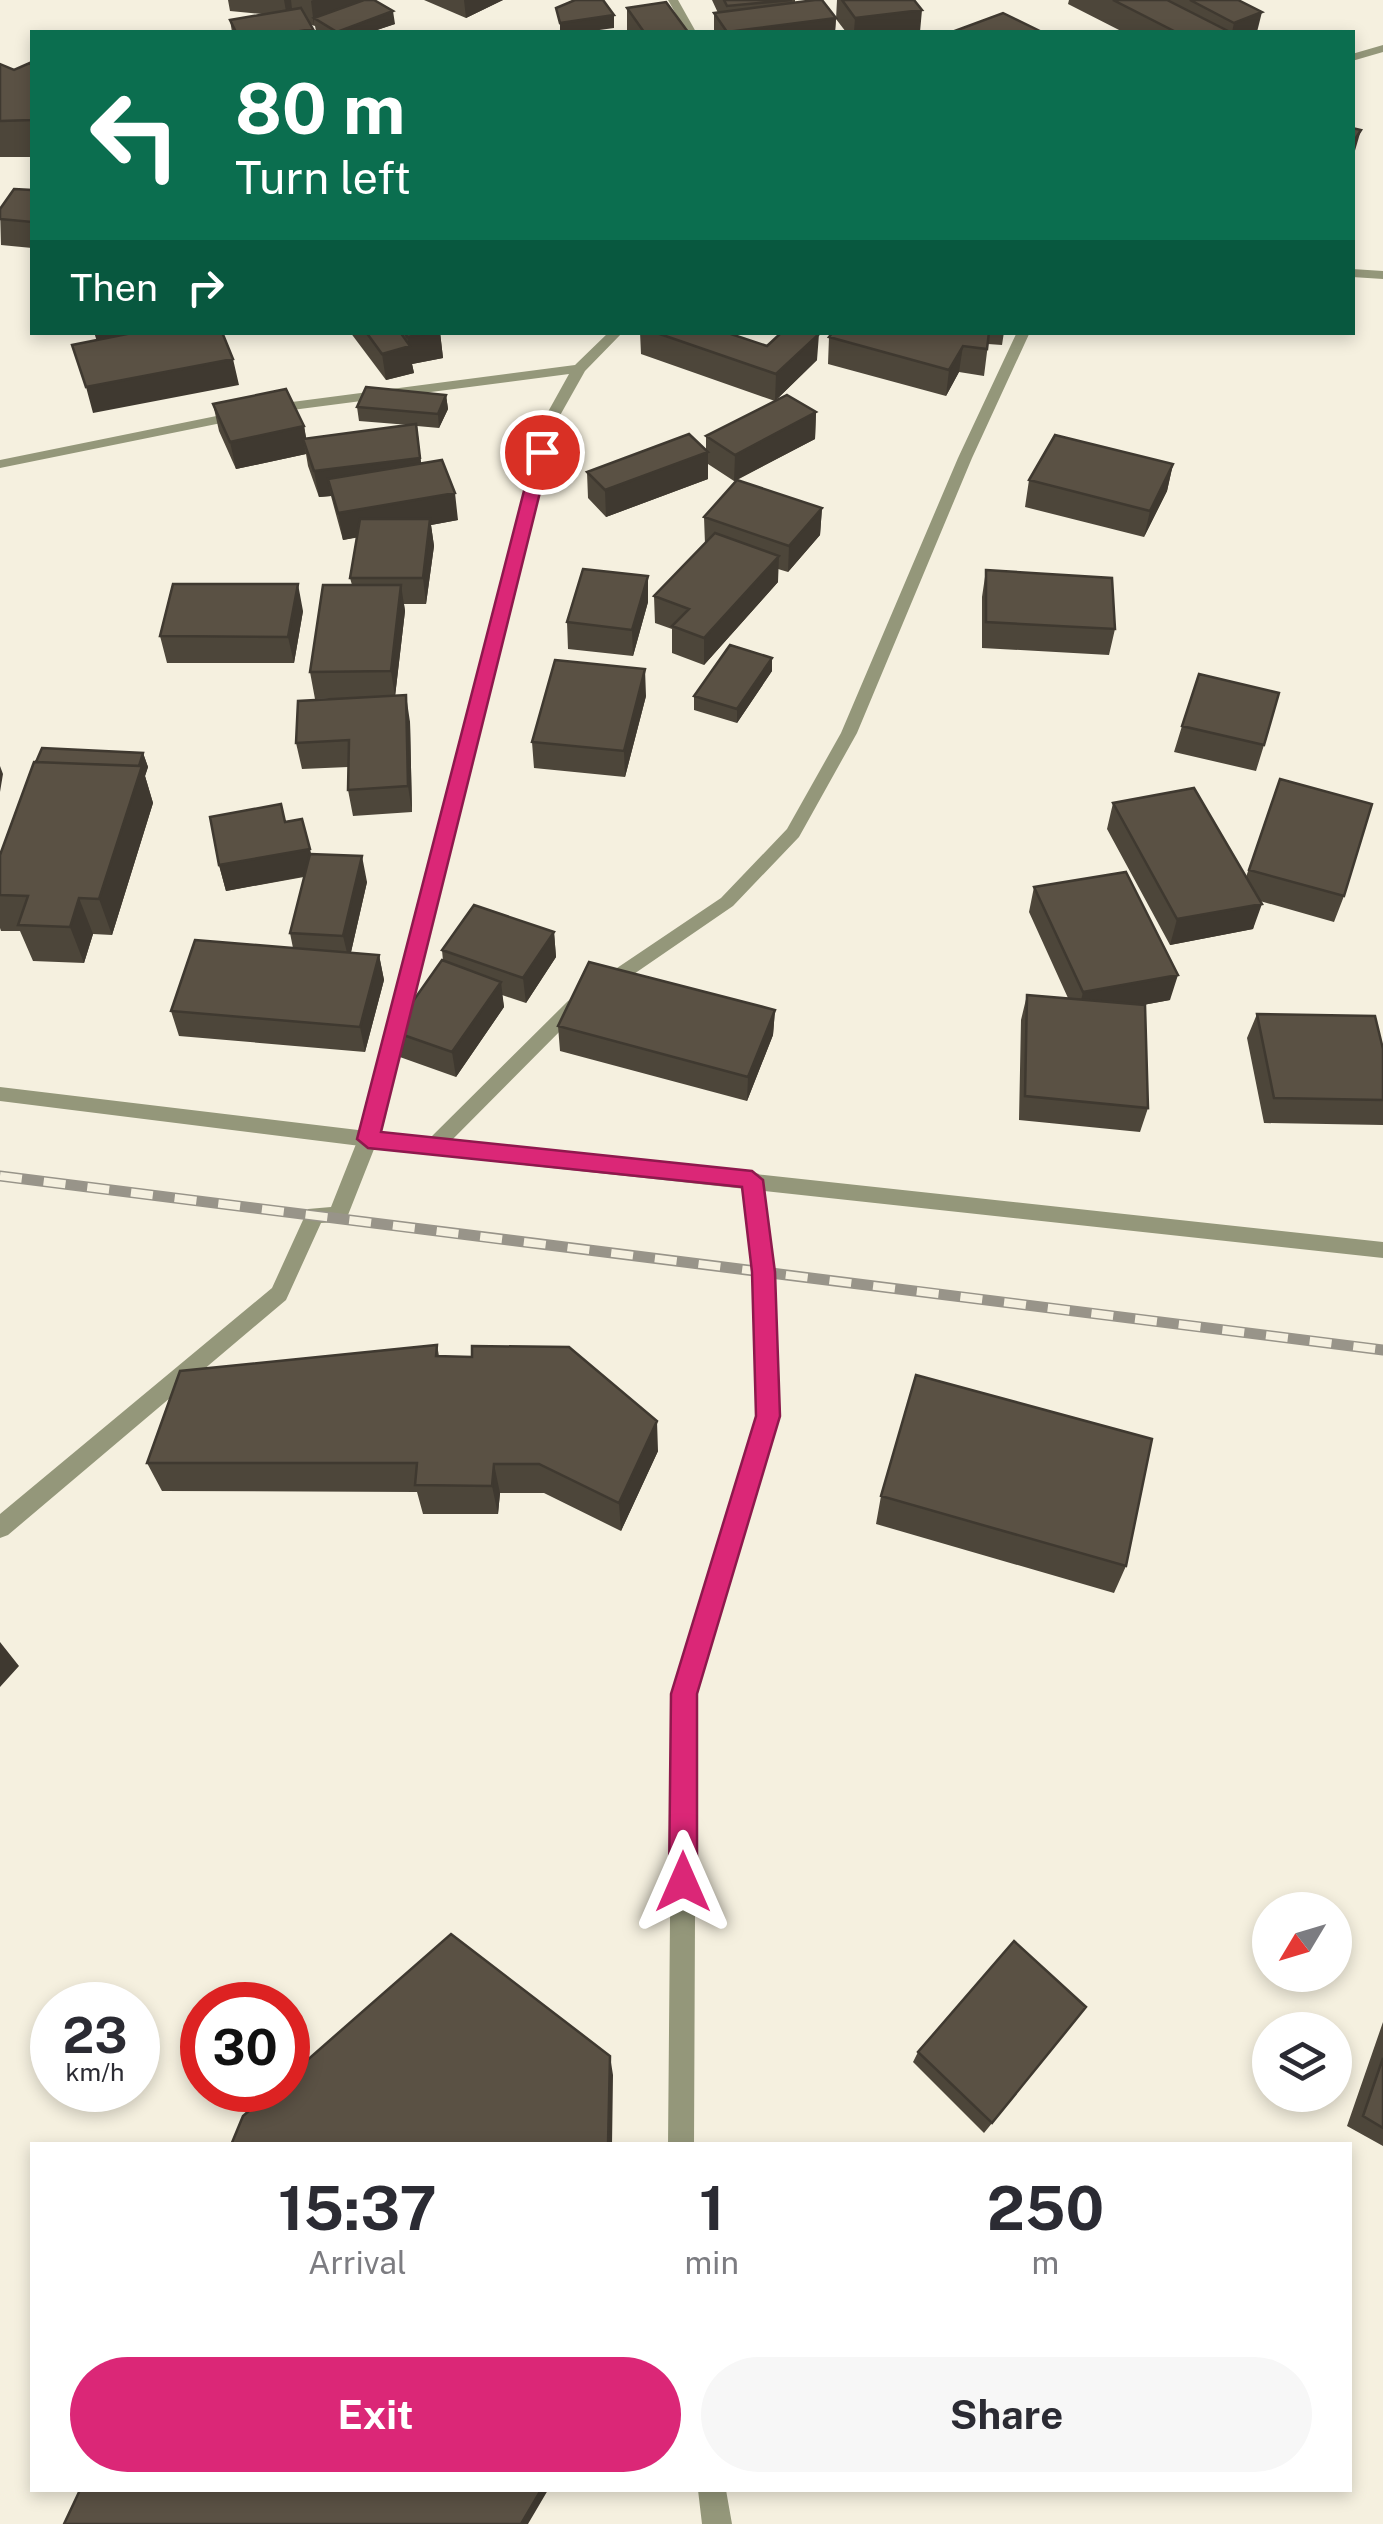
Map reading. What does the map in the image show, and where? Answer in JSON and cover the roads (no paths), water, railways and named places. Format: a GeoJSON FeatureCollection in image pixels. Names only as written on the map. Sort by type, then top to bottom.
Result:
{"type":"FeatureCollection","features":[{"type":"Feature","properties":{"kind":"street"},"geometry":{"type":"LineString","coordinates":[[673,0],[690,30]]}},
{"type":"Feature","properties":{"kind":"street"},"geometry":{"type":"LineString","coordinates":[[1355,57],[1383,48]]}},
{"type":"Feature","properties":{"kind":"street"},"geometry":{"type":"LineString","coordinates":[[1355,273],[1383,275]]}},
{"type":"Feature","properties":{"kind":"street"},"geometry":{"type":"LineString","coordinates":[[0,1528],[279,1294],[315,1215],[338,1215],[368,1139],[551,419],[580,369],[614,335]]}},
{"type":"Feature","properties":{"kind":"street"},"geometry":{"type":"LineString","coordinates":[[433,1147],[574,1006],[728,902],[793,833],[848,734],[965,458],[1023,335]]}},
{"type":"Feature","properties":{"kind":"street"},"geometry":{"type":"LineString","coordinates":[[0,464],[279,406],[580,369]]}},
{"type":"Feature","properties":{"kind":"street"},"geometry":{"type":"LineString","coordinates":[[0,1094],[433,1147],[1383,1250]]}},
{"type":"Feature","properties":{"kind":"street"},"geometry":{"type":"LineString","coordinates":[[681,2142],[684,1694],[768,1416],[764,1272],[752,1180]]}},
{"type":"Feature","properties":{"kind":"street"},"geometry":{"type":"LineString","coordinates":[[712,2492],[717,2524]]}},
{"type":"Feature","properties":{"kind":"railway"},"geometry":{"type":"LineString","coordinates":[[0,1176],[1383,1350]]}}]}
